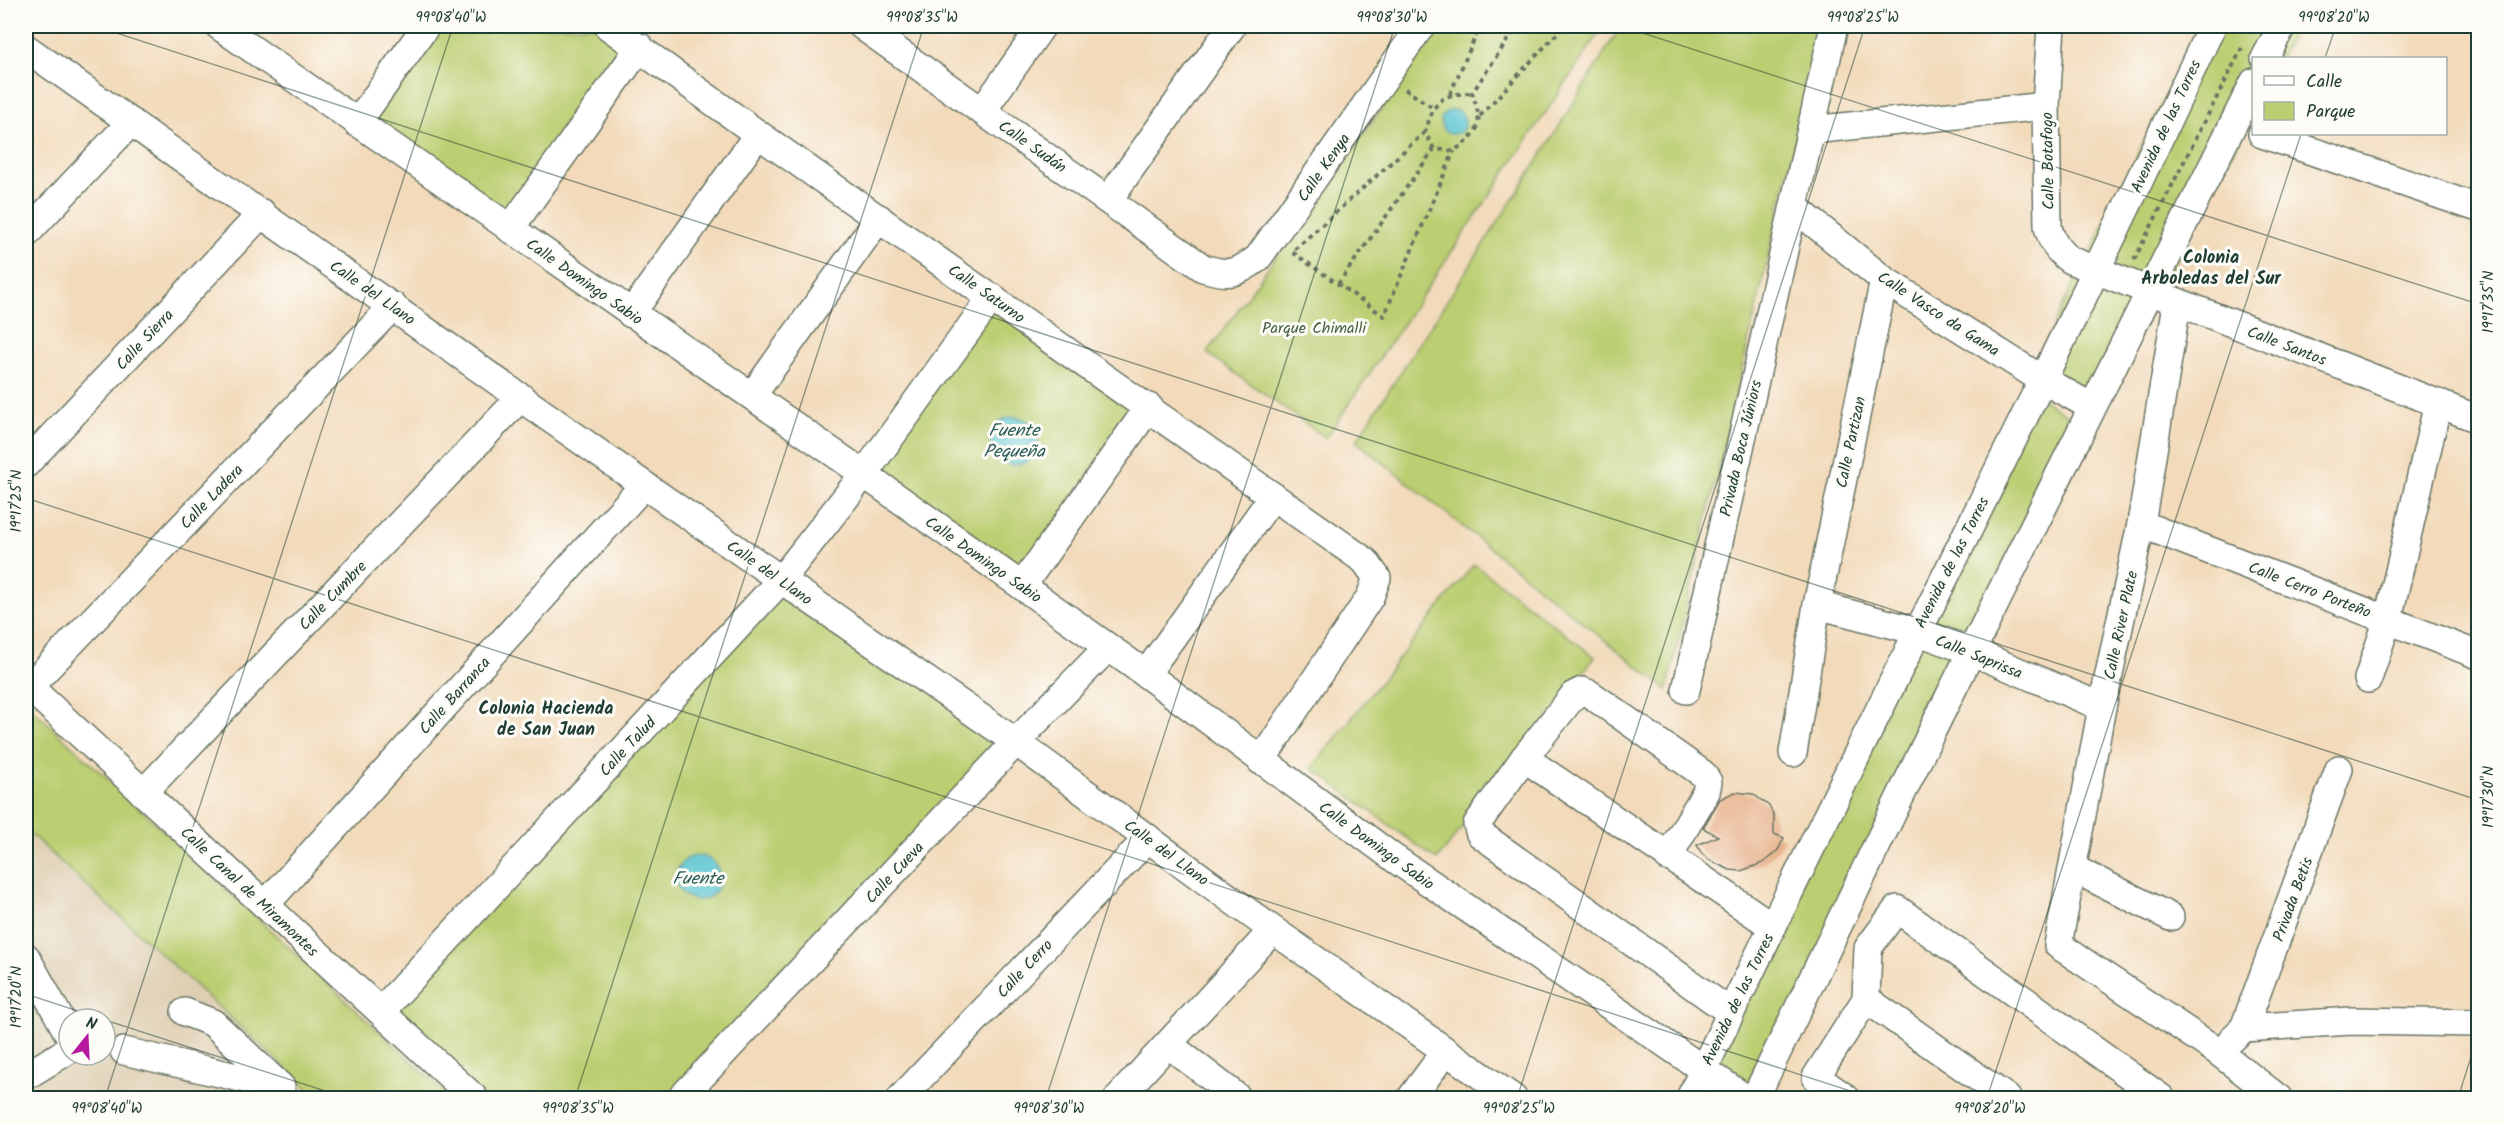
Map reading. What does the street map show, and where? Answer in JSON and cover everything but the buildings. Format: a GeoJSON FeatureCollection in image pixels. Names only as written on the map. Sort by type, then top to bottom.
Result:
{"type":"FeatureCollection","features":[{"type":"Feature","properties":{"kind":"street"},"geometry":{"type":"LineString","coordinates":[[357,123],[426,26]]}},
{"type":"Feature","properties":{"kind":"street","name":"Calle Saturno"},"geometry":{"type":"LineString","coordinates":[[608,26],[1365,561],[1377,578],[1370,597],[1261,761]]}},
{"type":"Feature","properties":{"kind":"street","name":"Calle Sudán"},"geometry":{"type":"LineString","coordinates":[[862,26],[1109,199],[1203,268]]}},
{"type":"Feature","properties":{"kind":"street"},"geometry":{"type":"LineString","coordinates":[[983,110],[1042,26]]}},
{"type":"Feature","properties":{"kind":"street"},"geometry":{"type":"LineString","coordinates":[[1109,199],[1232,26]]}},
{"type":"Feature","properties":{"kind":"street","name":"Calle Kenya"},"geometry":{"type":"LineString","coordinates":[[1203,268],[1232,274],[1258,258],[1421,26]]}},
{"type":"Feature","properties":{"kind":"street","name":"Privada Boca Júniors"},"geometry":{"type":"LineString","coordinates":[[1686,690],[1834,26]]}},
{"type":"Feature","properties":{"kind":"street","name":"Calle Botafogo"},"geometry":{"type":"LineString","coordinates":[[2051,26],[2046,106],[2050,234],[2057,250],[2063,255],[2096,270]]}},
{"type":"Feature","properties":{"kind":"street","name":"Avenida de las Torres"},"geometry":{"type":"LineString","coordinates":[[1690,1098],[1917,631],[2043,380],[2212,26]]}},
{"type":"Feature","properties":{"kind":"street"},"geometry":{"type":"LineString","coordinates":[[2254,53],[2282,26]]}},
{"type":"Feature","properties":{"kind":"street","name":"Calle Domingo Sabio"},"geometry":{"type":"LineString","coordinates":[[234,30],[357,123],[864,474],[1146,674],[1404,865],[1745,1098]]}},
{"type":"Feature","properties":{"kind":"street"},"geometry":{"type":"LineString","coordinates":[[510,229],[640,47]]}},
{"type":"Feature","properties":{"kind":"street","name":"Calle del Llano"},"geometry":{"type":"LineString","coordinates":[[26,48],[644,485],[1016,742],[1273,930],[1513,1098]]}},
{"type":"Feature","properties":{"kind":"street"},"geometry":{"type":"LineString","coordinates":[[1755,1098],[2092,406],[2151,292],[2243,127],[2252,86]]}},
{"type":"Feature","properties":{"kind":"street"},"geometry":{"type":"LineString","coordinates":[[1811,130],[2046,106]]}},
{"type":"Feature","properties":{"kind":"street"},"geometry":{"type":"LineString","coordinates":[[26,234],[131,122]]}},
{"type":"Feature","properties":{"kind":"street"},"geometry":{"type":"LineString","coordinates":[[631,314],[758,134]]}},
{"type":"Feature","properties":{"kind":"street"},"geometry":{"type":"LineString","coordinates":[[2265,135],[2478,208]]}},
{"type":"Feature","properties":{"kind":"street","name":"Calle Vasco da Gama"},"geometry":{"type":"LineString","coordinates":[[1794,207],[1884,280],[2043,380],[2092,406]]}},
{"type":"Feature","properties":{"kind":"street","name":"Calle Sierra"},"geometry":{"type":"LineString","coordinates":[[26,464],[262,213]]}},
{"type":"Feature","properties":{"kind":"street"},"geometry":{"type":"LineString","coordinates":[[752,396],[879,218]]}},
{"type":"Feature","properties":{"kind":"street","name":"Calle Santos"},"geometry":{"type":"LineString","coordinates":[[2096,270],[2177,304],[2478,419]]}},
{"type":"Feature","properties":{"kind":"street","name":"Calle Partizan"},"geometry":{"type":"LineString","coordinates":[[1793,753],[1817,605],[1884,280]]}},
{"type":"Feature","properties":{"kind":"street","name":"Calle Talud"},"geometry":{"type":"LineString","coordinates":[[381,1011],[781,580],[864,474],[992,297]]}},
{"type":"Feature","properties":{"kind":"street","name":"Calle River Plate"},"geometry":{"type":"LineString","coordinates":[[2177,304],[2141,524],[2102,707],[2074,869],[2058,945],[2217,1051]]}},
{"type":"Feature","properties":{"kind":"street","name":"Calle Ladera"},"geometry":{"type":"LineString","coordinates":[[27,685],[393,306]]}},
{"type":"Feature","properties":{"kind":"street","name":"Calle Cumbre"},"geometry":{"type":"LineString","coordinates":[[143,793],[521,397]]}},
{"type":"Feature","properties":{"kind":"street"},"geometry":{"type":"LineString","coordinates":[[2368,679],[2388,619],[2438,403]]}},
{"type":"Feature","properties":{"kind":"street"},"geometry":{"type":"LineString","coordinates":[[1022,586],[1149,407]]}},
{"type":"Feature","properties":{"kind":"street","name":"Calle Barranca"},"geometry":{"type":"LineString","coordinates":[[265,905],[644,485]]}},
{"type":"Feature","properties":{"kind":"street"},"geometry":{"type":"LineString","coordinates":[[1146,674],[1274,496]]}},
{"type":"Feature","properties":{"kind":"street","name":"Calle Cerro Porteño"},"geometry":{"type":"LineString","coordinates":[[2141,524],[2478,655]]}},
{"type":"Feature","properties":{"kind":"street","name":"Calle Saprissa"},"geometry":{"type":"LineString","coordinates":[[1817,605],[1917,631],[1973,652],[2102,707]]}},
{"type":"Feature","properties":{"kind":"street","name":"Calle Cueva"},"geometry":{"type":"LineString","coordinates":[[681,1098],[1108,647]]}},
{"type":"Feature","properties":{"kind":"street","name":"Calle Canal de Miramontes"},"geometry":{"type":"LineString","coordinates":[[27,685],[474,1098]]}},
{"type":"Feature","properties":{"kind":"street"},"geometry":{"type":"LineString","coordinates":[[1668,857],[1706,792],[1708,782],[1703,774],[1590,694],[1581,691],[1574,695],[1524,758],[1483,813],[1478,824],[1480,834],[1730,1012]]}},
{"type":"Feature","properties":{"kind":"street"},"geometry":{"type":"LineString","coordinates":[[1524,758],[1772,926]]}},
{"type":"Feature","properties":{"kind":"street","name":"Privada Betis"},"geometry":{"type":"LineString","coordinates":[[2244,1028],[2339,769]]}},
{"type":"Feature","properties":{"kind":"street","name":"Calle Cerro"},"geometry":{"type":"LineString","coordinates":[[901,1098],[1148,838]]}},
{"type":"Feature","properties":{"kind":"street"},"geometry":{"type":"LineString","coordinates":[[2074,869],[2170,917]]}},
{"type":"Feature","properties":{"kind":"street"},"geometry":{"type":"LineString","coordinates":[[1846,1098],[1816,1077],[1866,999],[1868,948],[1897,909],[2161,1098]]}},
{"type":"Feature","properties":{"kind":"street"},"geometry":{"type":"LineString","coordinates":[[1836,928],[1868,948]]}},
{"type":"Feature","properties":{"kind":"street"},"geometry":{"type":"LineString","coordinates":[[1118,1098],[1273,930]]}},
{"type":"Feature","properties":{"kind":"street"},"geometry":{"type":"LineString","coordinates":[[26,957],[57,1013]]}},
{"type":"Feature","properties":{"kind":"street"},"geometry":{"type":"LineString","coordinates":[[1866,999],[2007,1098]]}},
{"type":"Feature","properties":{"kind":"street"},"geometry":{"type":"LineString","coordinates":[[185,1012],[213,1023],[286,1093]]}},
{"type":"Feature","properties":{"kind":"street"},"geometry":{"type":"LineString","coordinates":[[2278,1098],[2217,1051],[2244,1028],[2351,1021],[2478,1023]]}},
{"type":"Feature","properties":{"kind":"street"},"geometry":{"type":"LineString","coordinates":[[1168,1044],[1238,1098]]}},
{"type":"Feature","properties":{"kind":"street"},"geometry":{"type":"LineString","coordinates":[[124,1051],[286,1093]]}},
{"type":"Feature","properties":{"kind":"street"},"geometry":{"type":"LineString","coordinates":[[1411,1098],[1445,1052]]}},
{"type":"Feature","properties":{"kind":"street"},"geometry":{"type":"LineString","coordinates":[[29,1067],[57,1056]]}},
{"type":"Feature","properties":{"kind":"path"},"geometry":{"type":"LineString","coordinates":[[1480,26],[1450,94],[1433,108],[1425,132],[1292,252],[1384,316],[1454,151],[1473,137],[1480,116],[1564,26]]}},
{"type":"Feature","properties":{"kind":"path"},"geometry":{"type":"LineString","coordinates":[[1472,93],[1517,26]]}},
{"type":"Feature","properties":{"kind":"path"},"geometry":{"type":"LineString","coordinates":[[2123,281],[2254,53]]}},
{"type":"Feature","properties":{"kind":"path"},"geometry":{"type":"LineString","coordinates":[[1387,77],[1433,108]]}},
{"type":"Feature","properties":{"kind":"path"},"geometry":{"type":"LineString","coordinates":[[1450,94],[1472,93]]}},
{"type":"Feature","properties":{"kind":"path"},"geometry":{"type":"LineString","coordinates":[[1472,93],[1480,116]]}},
{"type":"Feature","properties":{"kind":"path"},"geometry":{"type":"LineString","coordinates":[[1425,132],[1434,149]]}},
{"type":"Feature","properties":{"kind":"path"},"geometry":{"type":"LineString","coordinates":[[1434,149],[1454,151]]}},
{"type":"Feature","properties":{"kind":"path"},"geometry":{"type":"LineString","coordinates":[[1338,284],[1434,149]]}},
{"type":"Feature","properties":{"kind":"shaded area"},"geometry":{"type":"Polygon","coordinates":[[[26,830],[318,1098],[26,1098],[26,830]]]}},
{"type":"Feature","properties":{"kind":"green space"},"geometry":{"type":"Polygon","coordinates":[[[434,26],[606,26],[636,47],[510,218],[369,116],[434,26]]]}},
{"type":"Feature","properties":{"kind":"green space","name":"Parque Chimalli"},"geometry":{"type":"Polygon","coordinates":[[[1441,26],[1604,26],[1326,438],[1207,353],[1441,26]]]}},
{"type":"Feature","properties":{"kind":"green space"},"geometry":{"type":"Polygon","coordinates":[[[1621,26],[1822,26],[1722,455],[1724,457],[1720,462],[1667,690],[1356,441],[1539,159],[1621,26]]]}},
{"type":"Feature","properties":{"kind":"green space"},"geometry":{"type":"Polygon","coordinates":[[[2199,26],[2296,26],[2280,57],[2252,57],[2252,115],[2163,286],[2088,257],[2199,26]]]}},
{"type":"Feature","properties":{"kind":"green space"},"geometry":{"type":"Polygon","coordinates":[[[2078,274],[2155,304],[2098,420],[2029,378],[2078,274]]]}},
{"type":"Feature","properties":{"kind":"green space"},"geometry":{"type":"Polygon","coordinates":[[[992,299],[1147,407],[1020,580],[868,474],[992,299]]]}},
{"type":"Feature","properties":{"kind":"green space"},"geometry":{"type":"Polygon","coordinates":[[[2033,393],[2093,432],[1982,650],[1915,626],[2033,393]]]}},
{"type":"Feature","properties":{"kind":"green space"},"geometry":{"type":"Polygon","coordinates":[[[1474,564],[1595,657],[1437,860],[1312,768],[1474,564]]]}},
{"type":"Feature","properties":{"kind":"green space"},"geometry":{"type":"Polygon","coordinates":[[[784,590],[1006,740],[671,1098],[485,1098],[390,1009],[784,590]]]}},
{"type":"Feature","properties":{"kind":"green space"},"geometry":{"type":"Polygon","coordinates":[[[1911,636],[1977,662],[1754,1097],[1708,1065],[1911,636]]]}},
{"type":"Feature","properties":{"kind":"green space"},"geometry":{"type":"Polygon","coordinates":[[[26,703],[451,1098],[318,1098],[26,830],[26,703]]]}},
{"type":"Feature","properties":{"kind":"water"},"geometry":{"type":"Polygon","coordinates":[[[1453,110],[1462,113],[1465,122],[1462,131],[1453,134],[1444,131],[1441,122],[1444,113],[1453,110]]]}},
{"type":"Feature","properties":{"kind":"water","name":"Fuente Pequeña"},"geometry":{"type":"Polygon","coordinates":[[[1014,417],[1031,424],[1038,441],[1031,458],[1014,465],[997,458],[990,441],[997,424],[1014,417]]]}},
{"type":"Feature","properties":{"kind":"water","name":"Fuente"},"geometry":{"type":"Polygon","coordinates":[[[698,856],[714,862],[720,878],[714,894],[698,900],[682,894],[676,878],[682,862],[698,856]]]}},
{"type":"Feature","properties":{"kind":"district","name":"Colonia Arboledas del Sur"},"geometry":{"type":"Point","coordinates":[2211,267]}},
{"type":"Feature","properties":{"kind":"district","name":"Colonia Hacienda de San Juan"},"geometry":{"type":"Point","coordinates":[546,718]}}]}
